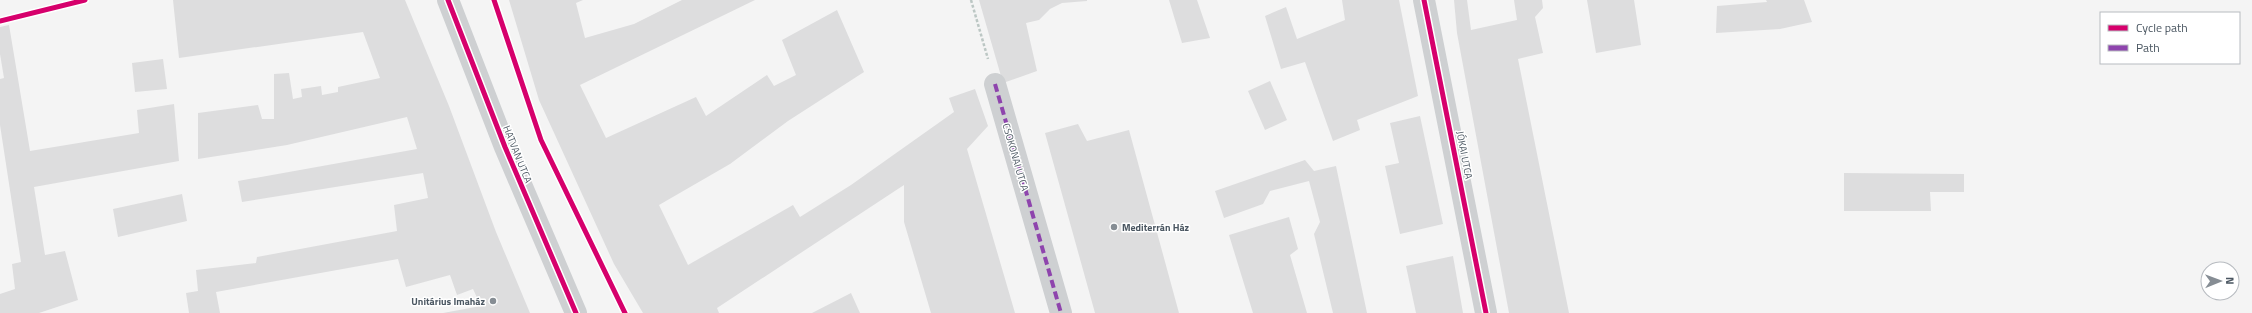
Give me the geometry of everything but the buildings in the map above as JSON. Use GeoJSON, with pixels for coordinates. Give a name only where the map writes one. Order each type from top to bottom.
{"type":"FeatureCollection","features":[{"type":"Feature","properties":{"kind":"street","name":"HATVAN UTCA"},"geometry":{"type":"LineString","coordinates":[[448,0],[505,147],[576,313]]}},
{"type":"Feature","properties":{"kind":"street","name":"JÓKAI UTCA"},"geometry":{"type":"LineString","coordinates":[[1424,0],[1486,313]]}},
{"type":"Feature","properties":{"kind":"street","name":"CSOKONAI UTCA"},"geometry":{"type":"LineString","coordinates":[[995,84],[1061,313]]}},
{"type":"Feature","properties":{"kind":"path"},"geometry":{"type":"LineString","coordinates":[[971,0],[995,84]]}},
{"type":"Feature","properties":{"kind":"marked path"},"geometry":{"type":"LineString","coordinates":[[995,84],[1061,313]]}},
{"type":"Feature","properties":{"kind":"cycle path"},"geometry":{"type":"LineString","coordinates":[[0,21],[85,0]]}},
{"type":"Feature","properties":{"kind":"cycle path"},"geometry":{"type":"LineString","coordinates":[[448,0],[505,147],[576,313]]}},
{"type":"Feature","properties":{"kind":"cycle path"},"geometry":{"type":"LineString","coordinates":[[494,0],[541,140],[625,313]]}},
{"type":"Feature","properties":{"kind":"cycle path"},"geometry":{"type":"LineString","coordinates":[[1424,0],[1486,313]]}},
{"type":"Feature","properties":{"kind":"place","name":"Mediterrán Ház"},"geometry":{"type":"Point","coordinates":[1114,227]}},
{"type":"Feature","properties":{"kind":"place","name":"Unitárius Imaház"},"geometry":{"type":"Point","coordinates":[493,301]}}]}
